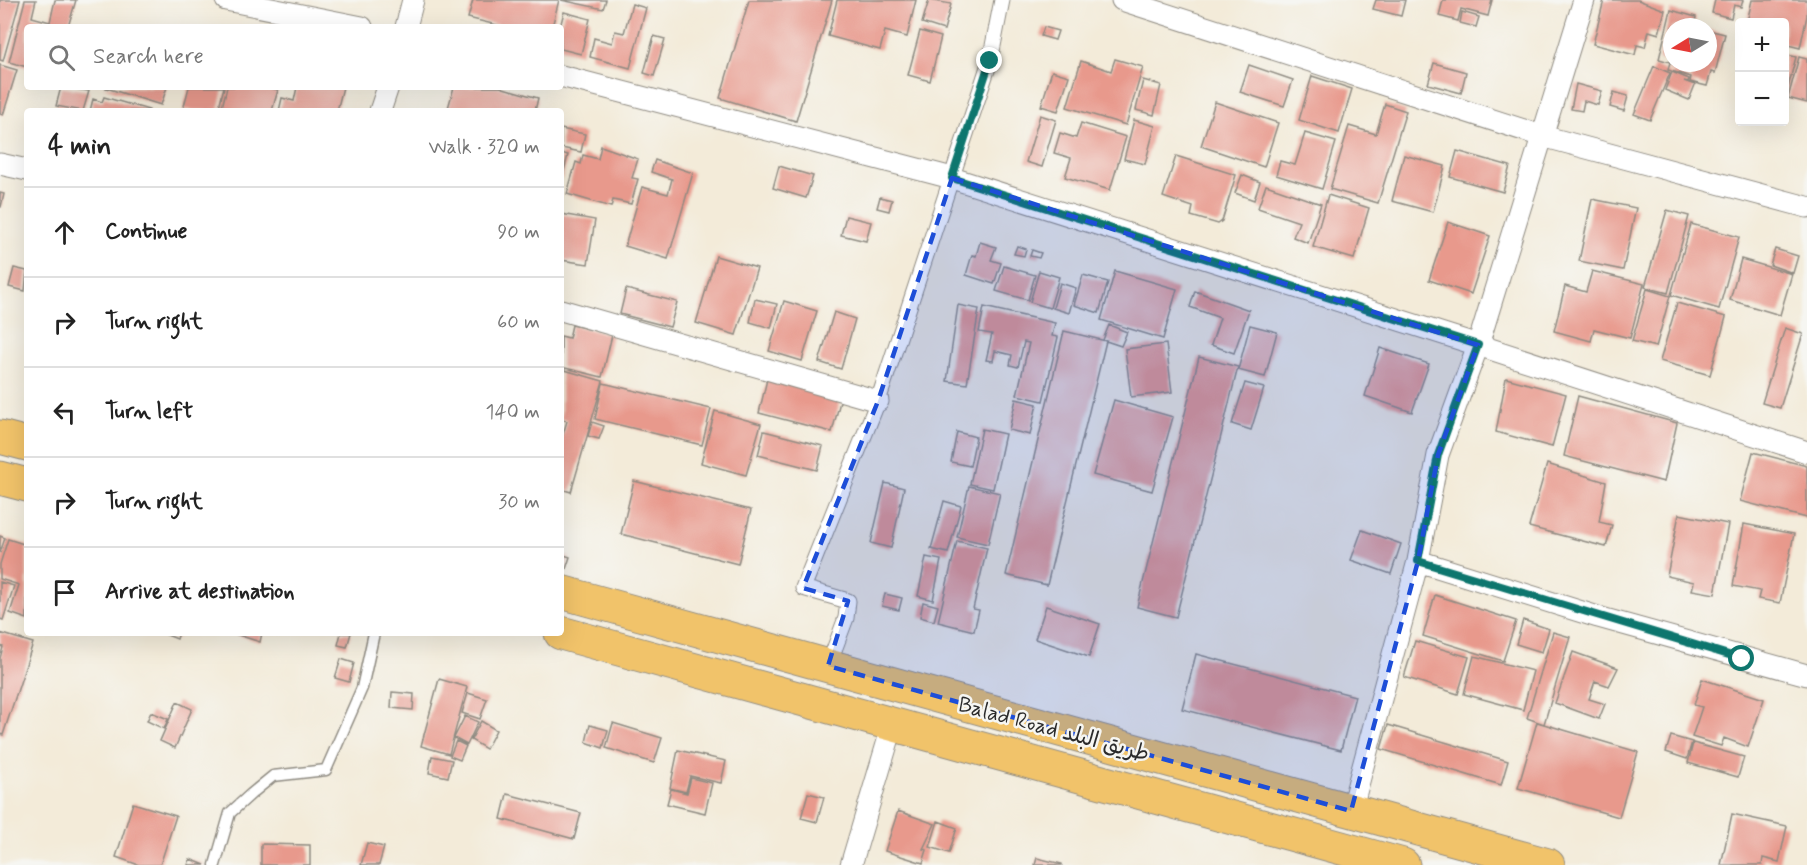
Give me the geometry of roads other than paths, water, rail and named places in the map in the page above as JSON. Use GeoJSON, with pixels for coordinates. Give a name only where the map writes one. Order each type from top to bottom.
{"type":"FeatureCollection","features":[{"type":"Feature","properties":{"kind":"highway"},"geometry":{"type":"LineString","coordinates":[[0,436],[24,443]]}},
{"type":"Feature","properties":{"kind":"highway"},"geometry":{"type":"LineString","coordinates":[[0,478],[24,484]]}},
{"type":"Feature","properties":{"kind":"highway","name":"Balad Road طريق البلد"},"geometry":{"type":"LineString","coordinates":[[564,593],[1548,865]]}},
{"type":"Feature","properties":{"kind":"highway","name":"Balad Road طريق البلد"},"geometry":{"type":"LineString","coordinates":[[564,634],[1403,865]]}},
{"type":"Feature","properties":{"kind":"street"},"geometry":{"type":"LineString","coordinates":[[226,0],[347,24]]}},
{"type":"Feature","properties":{"kind":"street"},"geometry":{"type":"LineString","coordinates":[[407,24],[413,0]]}},
{"type":"Feature","properties":{"kind":"street"},"geometry":{"type":"LineString","coordinates":[[828,666],[846,618],[848,601],[803,588],[878,401],[990,61],[1002,0]]}},
{"type":"Feature","properties":{"kind":"street"},"geometry":{"type":"LineString","coordinates":[[1122,0],[1542,136],[1807,207]]}},
{"type":"Feature","properties":{"kind":"street"},"geometry":{"type":"LineString","coordinates":[[1351,810],[1418,561],[1438,455],[1478,345],[1584,0]]}},
{"type":"Feature","properties":{"kind":"street"},"geometry":{"type":"LineString","coordinates":[[564,77],[952,178],[1807,452]]}},
{"type":"Feature","properties":{"kind":"street"},"geometry":{"type":"LineString","coordinates":[[381,108],[387,90]]}},
{"type":"Feature","properties":{"kind":"street"},"geometry":{"type":"LineString","coordinates":[[0,164],[24,169]]}},
{"type":"Feature","properties":{"kind":"street"},"geometry":{"type":"LineString","coordinates":[[564,311],[878,401]]}},
{"type":"Feature","properties":{"kind":"street"},"geometry":{"type":"LineString","coordinates":[[1418,561],[1609,621],[1807,675]]}},
{"type":"Feature","properties":{"kind":"street"},"geometry":{"type":"LineString","coordinates":[[851,865],[893,724]]}},
{"type":"Feature","properties":{"kind":"lane"},"geometry":{"type":"LineString","coordinates":[[215,865],[230,813],[251,794],[273,776],[326,770],[362,688],[373,636]]}}]}
